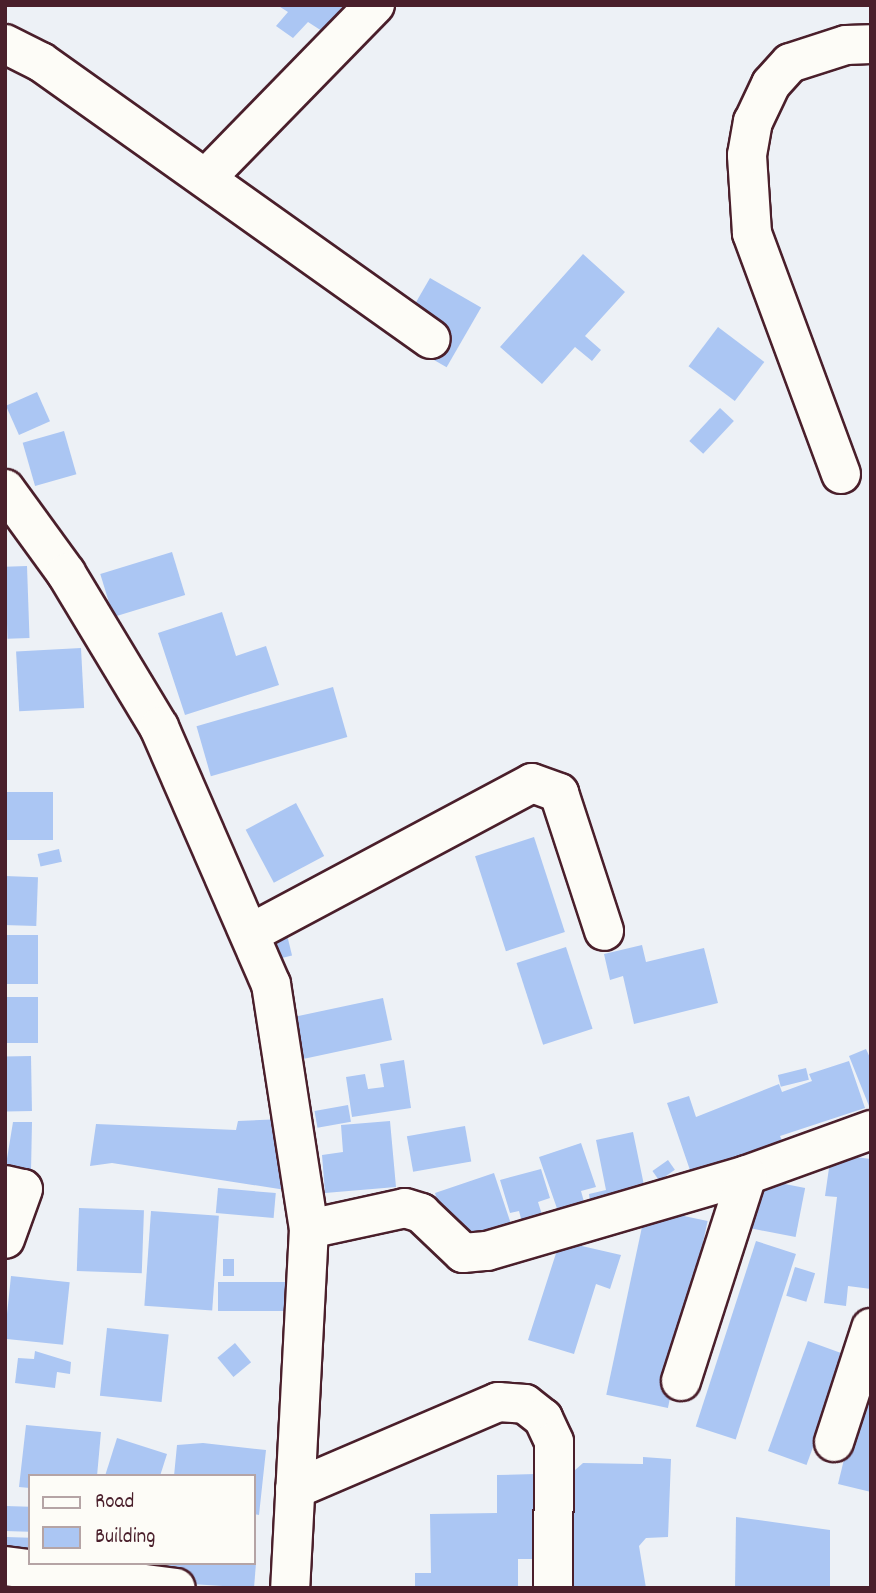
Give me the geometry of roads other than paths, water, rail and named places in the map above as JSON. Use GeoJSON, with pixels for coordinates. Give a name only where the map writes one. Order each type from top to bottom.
{"type":"FeatureCollection","features":[{"type":"Feature","properties":{"kind":"street"},"geometry":{"type":"LineString","coordinates":[[206,178],[375,5]]}},
{"type":"Feature","properties":{"kind":"street"},"geometry":{"type":"LineString","coordinates":[[5,44],[206,178],[431,339]]}},
{"type":"Feature","properties":{"kind":"street"},"geometry":{"type":"LineString","coordinates":[[841,474],[752,233],[747,155],[753,122],[771,84],[790,63],[846,44],[871,44]]}},
{"type":"Feature","properties":{"kind":"street"},"geometry":{"type":"LineString","coordinates":[[5,489],[66,573],[159,727],[253,932],[271,984],[309,1228],[290,1588]]}},
{"type":"Feature","properties":{"kind":"street"},"geometry":{"type":"LineString","coordinates":[[253,932],[532,783],[559,793],[604,932]]}},
{"type":"Feature","properties":{"kind":"street"},"geometry":{"type":"LineString","coordinates":[[309,1228],[405,1208],[421,1213],[463,1253],[487,1251],[747,1175],[871,1130]]}},
{"type":"Feature","properties":{"kind":"street"},"geometry":{"type":"LineString","coordinates":[[681,1381],[747,1175]]}},
{"type":"Feature","properties":{"kind":"street"},"geometry":{"type":"LineString","coordinates":[[5,1185],[23,1189],[5,1239]]}},
{"type":"Feature","properties":{"kind":"street"},"geometry":{"type":"LineString","coordinates":[[834,1442],[871,1328]]}},
{"type":"Feature","properties":{"kind":"street"},"geometry":{"type":"LineString","coordinates":[[295,1489],[498,1402],[525,1404],[543,1418],[554,1442],[553,1588]]}},
{"type":"Feature","properties":{"kind":"street"},"geometry":{"type":"LineString","coordinates":[[5,1566],[176,1588]]}}]}
